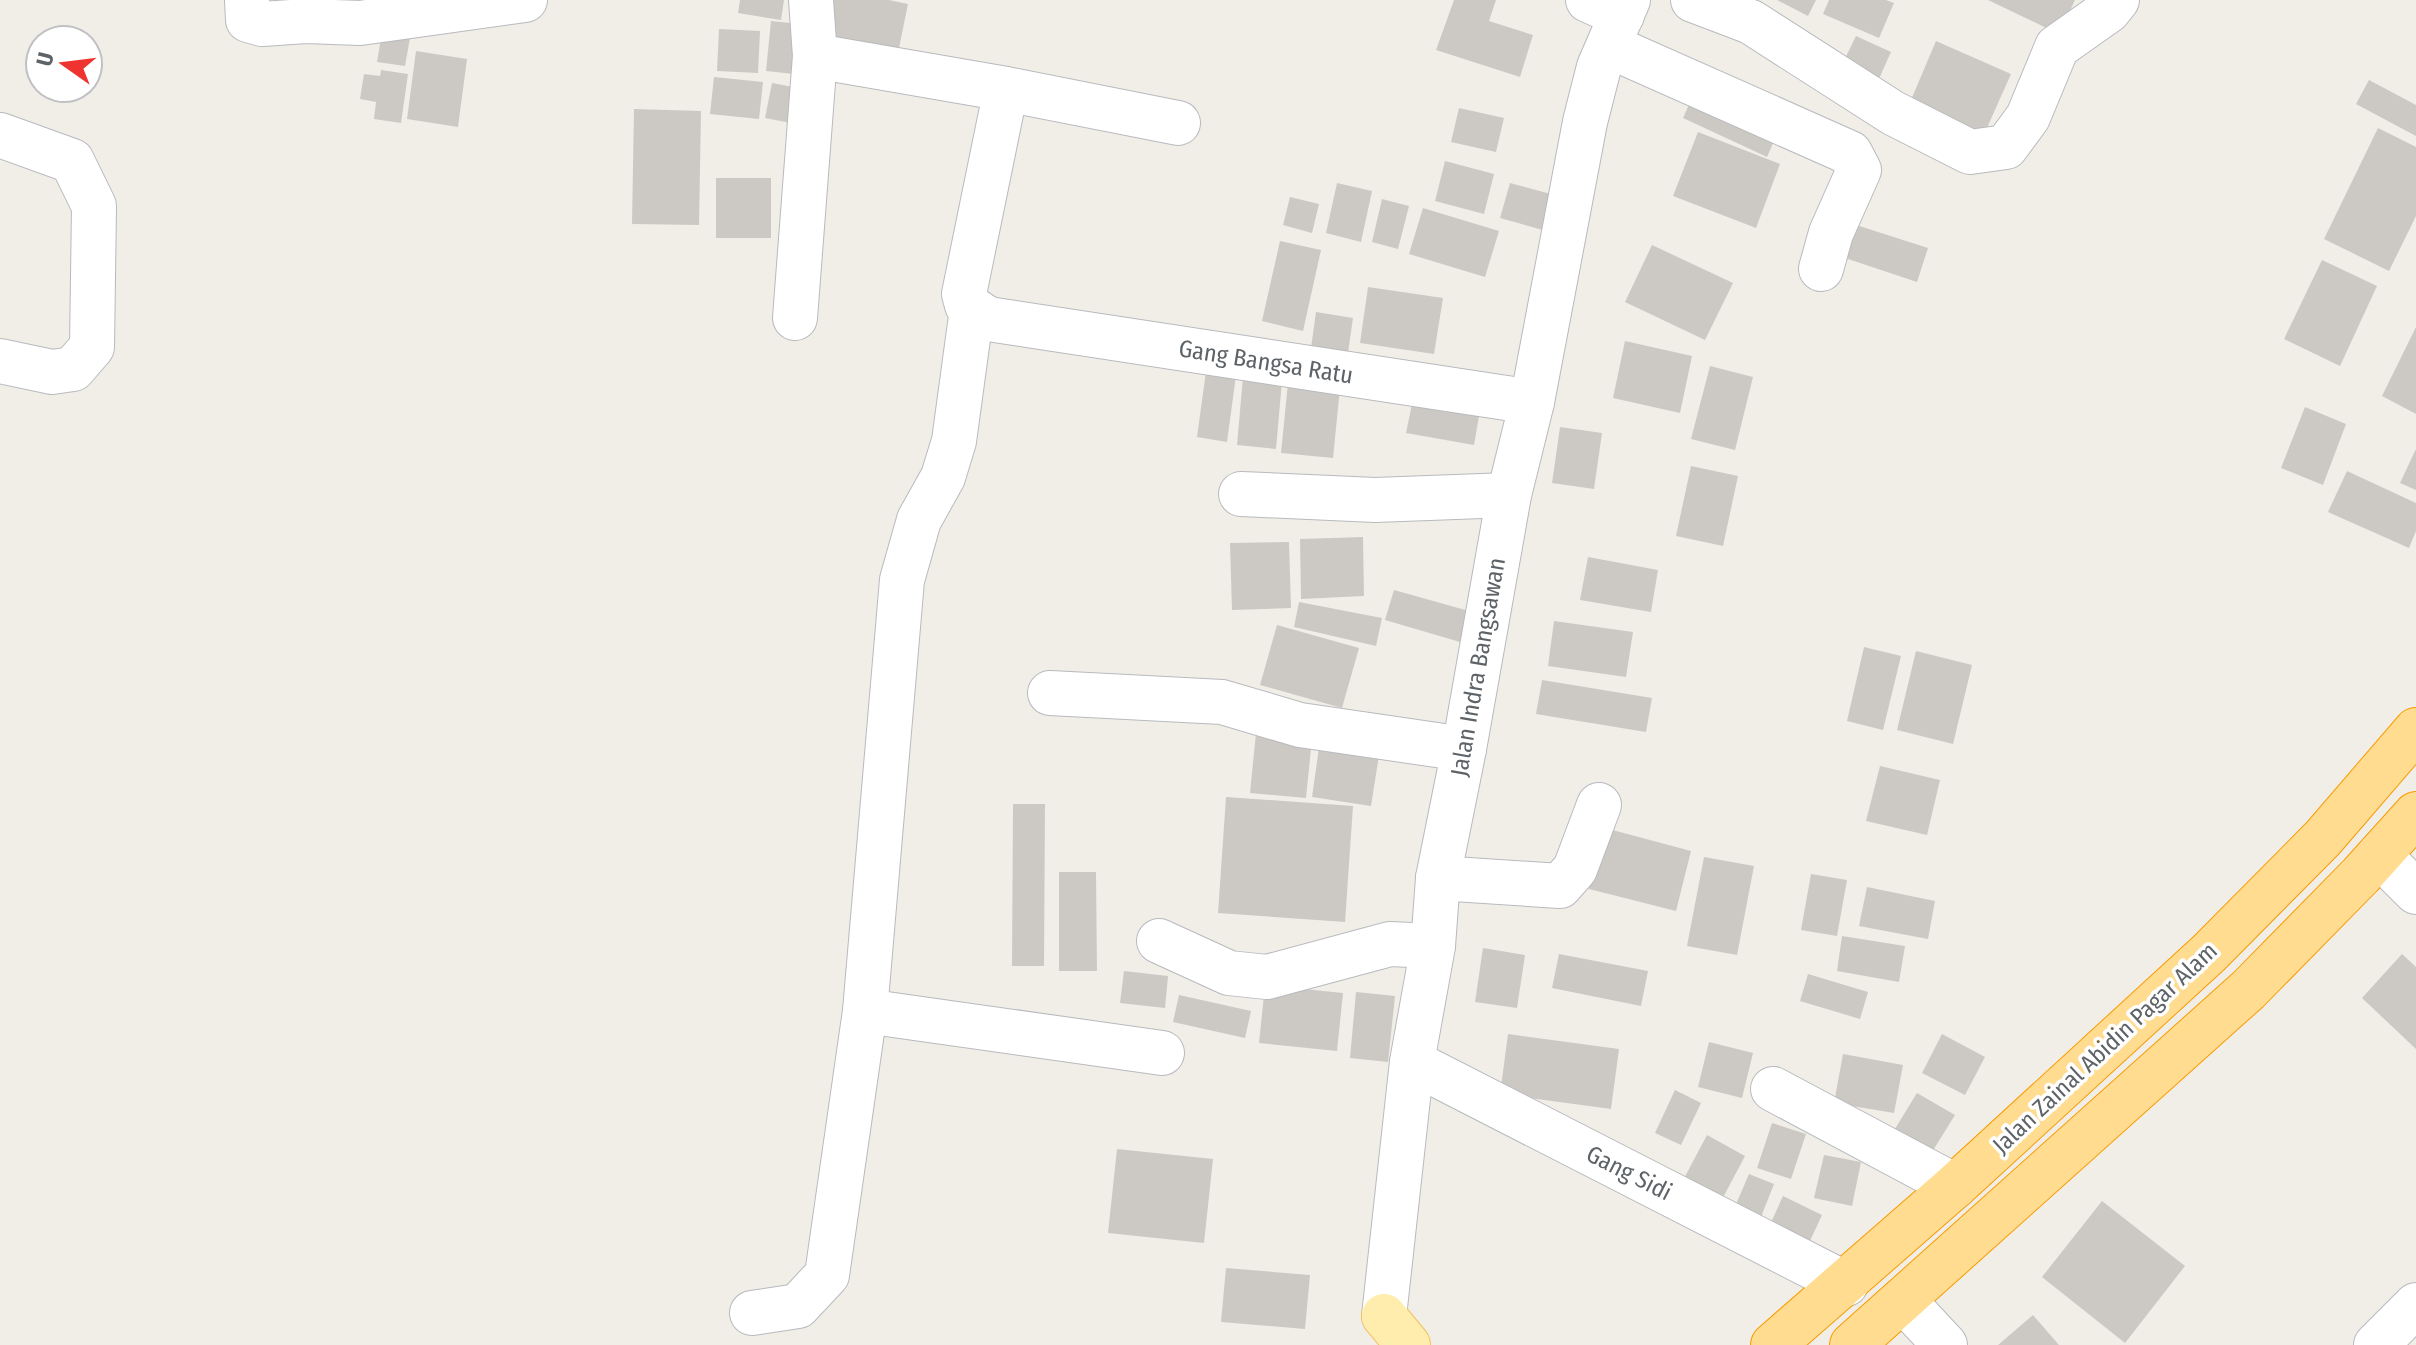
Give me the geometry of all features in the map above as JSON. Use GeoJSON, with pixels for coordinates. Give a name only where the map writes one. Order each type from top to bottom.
{"type":"FeatureCollection","features":[{"type":"Feature","properties":{"kind":"highway","name":"Jalan Zainal Abidin Pagar Alam"},"geometry":{"type":"LineString","coordinates":[[1773,1345],[1955,1186],[2209,953],[2323,838],[2416,730]]}},
{"type":"Feature","properties":{"kind":"highway","name":"Jalan Zainal Abidin Pagar Alam"},"geometry":{"type":"LineString","coordinates":[[1852,1345],[2248,990],[2416,814]]}},
{"type":"Feature","properties":{"kind":"street"},"geometry":{"type":"LineString","coordinates":[[247,0],[248,20],[262,24],[306,21],[360,23],[505,1]]}},
{"type":"Feature","properties":{"kind":"street"},"geometry":{"type":"LineString","coordinates":[[795,318],[815,56],[811,0]]}},
{"type":"Feature","properties":{"kind":"street"},"geometry":{"type":"LineString","coordinates":[[1693,0],[1751,22],[1893,113],[1970,152],[2006,147],[2028,117],[2057,47],[2108,11],[2117,0]]}},
{"type":"Feature","properties":{"kind":"street"},"geometry":{"type":"LineString","coordinates":[[1612,15],[1850,153],[1859,170],[1831,233],[1821,269]]}},
{"type":"Feature","properties":{"kind":"street","name":"Jalan Indra Bangsawan"},"geometry":{"type":"LineString","coordinates":[[1390,1335],[1412,1062],[1433,946],[1438,878],[1509,495],[1532,402],[1585,122],[1612,15]]}},
{"type":"Feature","properties":{"kind":"street"},"geometry":{"type":"LineString","coordinates":[[815,56],[979,82],[1178,123]]}},
{"type":"Feature","properties":{"kind":"street"},"geometry":{"type":"LineString","coordinates":[[752,1313],[798,1306],[827,1275],[865,1011],[902,580],[919,520],[943,477],[986,316],[967,305],[964,294],[1006,89]]}},
{"type":"Feature","properties":{"kind":"street"},"geometry":{"type":"LineString","coordinates":[[0,135],[72,161],[94,206],[92,347],[73,369],[52,372],[0,361]]}},
{"type":"Feature","properties":{"kind":"street","name":"Gang Bangsa Ratu"},"geometry":{"type":"LineString","coordinates":[[986,316],[1532,402]]}},
{"type":"Feature","properties":{"kind":"street"},"geometry":{"type":"LineString","coordinates":[[1241,494],[1375,500],[1509,495]]}},
{"type":"Feature","properties":{"kind":"street"},"geometry":{"type":"LineString","coordinates":[[1050,693],[1222,702],[1300,725],[1464,749]]}},
{"type":"Feature","properties":{"kind":"street"},"geometry":{"type":"LineString","coordinates":[[1438,878],[1560,886],[1575,869],[1599,805]]}},
{"type":"Feature","properties":{"kind":"street"},"geometry":{"type":"LineString","coordinates":[[2379,855],[2416,892]]}},
{"type":"Feature","properties":{"kind":"street"},"geometry":{"type":"LineString","coordinates":[[1159,941],[1229,973],[1267,977],[1390,944],[1433,946]]}},
{"type":"Feature","properties":{"kind":"street"},"geometry":{"type":"LineString","coordinates":[[865,1011],[1162,1053]]}},
{"type":"Feature","properties":{"kind":"street","name":"Gang Sidi"},"geometry":{"type":"LineString","coordinates":[[1412,1062],[1846,1284]]}},
{"type":"Feature","properties":{"kind":"street"},"geometry":{"type":"LineString","coordinates":[[1773,1089],[1955,1186]]}},
{"type":"Feature","properties":{"kind":"street"},"geometry":{"type":"LineString","coordinates":[[1903,1300],[1945,1345]]}},
{"type":"Feature","properties":{"kind":"street"},"geometry":{"type":"LineString","coordinates":[[2376,1345],[2416,1305]]}},
{"type":"Feature","properties":{"kind":"building"},"geometry":{"type":"Polygon","coordinates":[[[740,0],[784,0],[781,20],[738,13],[740,0]]]}},
{"type":"Feature","properties":{"kind":"building"},"geometry":{"type":"Polygon","coordinates":[[[829,0],[889,0],[908,4],[898,53],[822,38],[829,0]]]}},
{"type":"Feature","properties":{"kind":"building"},"geometry":{"type":"Polygon","coordinates":[[[1454,0],[1496,0],[1489,21],[1533,35],[1520,77],[1436,50],[1454,0]]]}},
{"type":"Feature","properties":{"kind":"building"},"geometry":{"type":"Polygon","coordinates":[[[1777,0],[1816,0],[1808,16],[1777,0]]]}},
{"type":"Feature","properties":{"kind":"building"},"geometry":{"type":"Polygon","coordinates":[[[1829,0],[1886,0],[1894,3],[1879,38],[1823,14],[1829,0]]]}},
{"type":"Feature","properties":{"kind":"building"},"geometry":{"type":"Polygon","coordinates":[[[1988,0],[2075,0],[2059,34],[1988,0]]]}},
{"type":"Feature","properties":{"kind":"building"},"geometry":{"type":"Polygon","coordinates":[[[771,21],[800,24],[794,74],[766,71],[771,21]]]}},
{"type":"Feature","properties":{"kind":"building"},"geometry":{"type":"Polygon","coordinates":[[[383,27],[411,32],[405,66],[377,62],[383,27]]]}},
{"type":"Feature","properties":{"kind":"building"},"geometry":{"type":"Polygon","coordinates":[[[719,29],[760,31],[758,73],[717,71],[719,29]]]}},
{"type":"Feature","properties":{"kind":"building"},"geometry":{"type":"Polygon","coordinates":[[[1856,36],[1891,52],[1873,92],[1837,75],[1856,36]]]}},
{"type":"Feature","properties":{"kind":"building"},"geometry":{"type":"Polygon","coordinates":[[[1936,41],[2011,74],[1982,139],[1908,107],[1936,41]]]}},
{"type":"Feature","properties":{"kind":"building"},"geometry":{"type":"Polygon","coordinates":[[[416,51],[467,59],[458,127],[407,119],[416,51]]]}},
{"type":"Feature","properties":{"kind":"building"},"geometry":{"type":"Polygon","coordinates":[[[381,70],[408,74],[401,123],[374,119],[376,102],[360,99],[364,74],[380,76],[381,70]]]}},
{"type":"Feature","properties":{"kind":"building"},"geometry":{"type":"Polygon","coordinates":[[[714,77],[763,82],[759,119],[710,114],[714,77]]]}},
{"type":"Feature","properties":{"kind":"building"},"geometry":{"type":"Polygon","coordinates":[[[2369,80],[2416,105],[2416,136],[2356,104],[2369,80]]]}},
{"type":"Feature","properties":{"kind":"building"},"geometry":{"type":"Polygon","coordinates":[[[772,83],[798,88],[791,123],[765,118],[772,83]]]}},
{"type":"Feature","properties":{"kind":"building"},"geometry":{"type":"Polygon","coordinates":[[[1697,87],[1781,125],[1767,157],[1683,118],[1697,87]]]}},
{"type":"Feature","properties":{"kind":"building"},"geometry":{"type":"Polygon","coordinates":[[[1459,108],[1504,118],[1496,152],[1451,142],[1459,108]]]}},
{"type":"Feature","properties":{"kind":"building"},"geometry":{"type":"Polygon","coordinates":[[[634,109],[701,111],[699,225],[632,224],[634,109]]]}},
{"type":"Feature","properties":{"kind":"building"},"geometry":{"type":"Polygon","coordinates":[[[2378,128],[2416,147],[2416,216],[2389,271],[2324,239],[2378,128]]]}},
{"type":"Feature","properties":{"kind":"building"},"geometry":{"type":"Polygon","coordinates":[[[1698,132],[1780,164],[1756,228],[1673,196],[1698,132]]]}},
{"type":"Feature","properties":{"kind":"building"},"geometry":{"type":"Polygon","coordinates":[[[1445,161],[1494,174],[1484,214],[1435,201],[1445,161]]]}},
{"type":"Feature","properties":{"kind":"building"},"geometry":{"type":"Polygon","coordinates":[[[716,178],[771,178],[771,238],[716,238],[716,178]]]}},
{"type":"Feature","properties":{"kind":"building"},"geometry":{"type":"Polygon","coordinates":[[[1337,183],[1372,191],[1361,242],[1326,233],[1337,183]]]}},
{"type":"Feature","properties":{"kind":"building"},"geometry":{"type":"Polygon","coordinates":[[[1510,183],[1562,197],[1553,233],[1500,218],[1510,183]]]}},
{"type":"Feature","properties":{"kind":"building"},"geometry":{"type":"Polygon","coordinates":[[[1290,197],[1319,204],[1312,233],[1283,225],[1290,197]]]}},
{"type":"Feature","properties":{"kind":"building"},"geometry":{"type":"Polygon","coordinates":[[[1382,199],[1409,206],[1398,249],[1372,242],[1382,199]]]}},
{"type":"Feature","properties":{"kind":"building"},"geometry":{"type":"Polygon","coordinates":[[[1423,208],[1499,231],[1485,277],[1409,254],[1423,208]]]}},
{"type":"Feature","properties":{"kind":"building"},"geometry":{"type":"Polygon","coordinates":[[[1850,223],[1928,248],[1917,282],[1839,256],[1850,223]]]}},
{"type":"Feature","properties":{"kind":"building"},"geometry":{"type":"Polygon","coordinates":[[[1280,241],[1321,250],[1303,331],[1262,321],[1280,241]]]}},
{"type":"Feature","properties":{"kind":"building"},"geometry":{"type":"Polygon","coordinates":[[[1652,245],[1733,283],[1705,340],[1625,302],[1652,245]]]}},
{"type":"Feature","properties":{"kind":"building"},"geometry":{"type":"Polygon","coordinates":[[[2322,260],[2377,286],[2340,366],[2284,339],[2322,260]]]}},
{"type":"Feature","properties":{"kind":"building"},"geometry":{"type":"Polygon","coordinates":[[[1368,287],[1443,298],[1434,354],[1360,343],[1368,287]]]}},
{"type":"Feature","properties":{"kind":"building"},"geometry":{"type":"Polygon","coordinates":[[[1316,312],[1353,318],[1348,353],[1311,348],[1316,312]]]}},
{"type":"Feature","properties":{"kind":"building"},"geometry":{"type":"Polygon","coordinates":[[[2416,327],[2416,414],[2382,396],[2416,327]]]}},
{"type":"Feature","properties":{"kind":"building"},"geometry":{"type":"Polygon","coordinates":[[[1625,341],[1692,356],[1680,413],[1613,398],[1625,341]]]}},
{"type":"Feature","properties":{"kind":"building"},"geometry":{"type":"Polygon","coordinates":[[[1207,364],[1237,368],[1227,442],[1197,437],[1207,364]]]}},
{"type":"Feature","properties":{"kind":"building"},"geometry":{"type":"Polygon","coordinates":[[[1710,366],[1753,377],[1735,450],[1691,439],[1710,366]]]}},
{"type":"Feature","properties":{"kind":"building"},"geometry":{"type":"Polygon","coordinates":[[[1243,377],[1282,381],[1276,449],[1237,445],[1243,377]]]}},
{"type":"Feature","properties":{"kind":"building"},"geometry":{"type":"Polygon","coordinates":[[[1288,383],[1340,388],[1333,458],[1281,453],[1288,383]]]}},
{"type":"Feature","properties":{"kind":"building"},"geometry":{"type":"Polygon","coordinates":[[[1412,404],[1479,416],[1474,445],[1406,433],[1412,404]]]}},
{"type":"Feature","properties":{"kind":"building"},"geometry":{"type":"Polygon","coordinates":[[[2305,407],[2346,424],[2323,485],[2281,468],[2305,407]]]}},
{"type":"Feature","properties":{"kind":"building"},"geometry":{"type":"Polygon","coordinates":[[[1560,427],[1602,433],[1594,489],[1552,483],[1560,427]]]}},
{"type":"Feature","properties":{"kind":"building"},"geometry":{"type":"Polygon","coordinates":[[[2416,449],[2416,490],[2400,483],[2416,449]]]}},
{"type":"Feature","properties":{"kind":"building"},"geometry":{"type":"Polygon","coordinates":[[[1691,466],[1738,476],[1723,546],[1676,536],[1691,466]]]}},
{"type":"Feature","properties":{"kind":"building"},"geometry":{"type":"Polygon","coordinates":[[[2347,471],[2416,503],[2416,531],[2409,548],[2328,512],[2347,471]]]}},
{"type":"Feature","properties":{"kind":"building"},"geometry":{"type":"Polygon","coordinates":[[[1363,537],[1364,596],[1301,599],[1300,539],[1363,537]]]}},
{"type":"Feature","properties":{"kind":"building"},"geometry":{"type":"Polygon","coordinates":[[[1289,542],[1291,608],[1232,610],[1230,543],[1289,542]]]}},
{"type":"Feature","properties":{"kind":"building"},"geometry":{"type":"Polygon","coordinates":[[[1588,557],[1658,570],[1651,612],[1580,600],[1588,557]]]}},
{"type":"Feature","properties":{"kind":"building"},"geometry":{"type":"Polygon","coordinates":[[[1394,590],[1469,611],[1460,642],[1385,620],[1394,590]]]}},
{"type":"Feature","properties":{"kind":"building"},"geometry":{"type":"Polygon","coordinates":[[[1299,602],[1382,618],[1376,646],[1294,627],[1299,602]]]}},
{"type":"Feature","properties":{"kind":"building"},"geometry":{"type":"Polygon","coordinates":[[[1554,621],[1633,632],[1626,677],[1548,666],[1554,621]]]}},
{"type":"Feature","properties":{"kind":"building"},"geometry":{"type":"Polygon","coordinates":[[[1277,625],[1359,648],[1342,708],[1260,685],[1277,625]]]}},
{"type":"Feature","properties":{"kind":"building"},"geometry":{"type":"Polygon","coordinates":[[[1864,647],[1901,656],[1883,730],[1847,721],[1864,647]]]}},
{"type":"Feature","properties":{"kind":"building"},"geometry":{"type":"Polygon","coordinates":[[[1916,651],[1972,665],[1953,744],[1897,730],[1916,651]]]}},
{"type":"Feature","properties":{"kind":"building"},"geometry":{"type":"Polygon","coordinates":[[[1542,680],[1652,698],[1646,732],[1536,714],[1542,680]]]}},
{"type":"Feature","properties":{"kind":"building"},"geometry":{"type":"Polygon","coordinates":[[[1256,733],[1312,739],[1306,798],[1250,793],[1256,733]]]}},
{"type":"Feature","properties":{"kind":"building"},"geometry":{"type":"Polygon","coordinates":[[[1320,741],[1380,749],[1371,806],[1312,797],[1320,741]]]}},
{"type":"Feature","properties":{"kind":"building"},"geometry":{"type":"Polygon","coordinates":[[[1880,766],[1940,780],[1927,835],[1866,821],[1880,766]]]}},
{"type":"Feature","properties":{"kind":"building"},"geometry":{"type":"Polygon","coordinates":[[[1226,797],[1353,806],[1345,922],[1218,913],[1226,797]]]}},
{"type":"Feature","properties":{"kind":"building"},"geometry":{"type":"Polygon","coordinates":[[[1013,804],[1045,804],[1044,966],[1012,966],[1013,804]]]}},
{"type":"Feature","properties":{"kind":"building"},"geometry":{"type":"Polygon","coordinates":[[[1605,828],[1691,851],[1676,911],[1589,889],[1605,828]]]}},
{"type":"Feature","properties":{"kind":"building"},"geometry":{"type":"Polygon","coordinates":[[[1704,857],[1754,866],[1737,955],[1687,946],[1704,857]]]}},
{"type":"Feature","properties":{"kind":"building"},"geometry":{"type":"Polygon","coordinates":[[[1059,872],[1096,872],[1097,971],[1059,971],[1059,872]]]}},
{"type":"Feature","properties":{"kind":"building"},"geometry":{"type":"Polygon","coordinates":[[[1811,874],[1847,880],[1837,936],[1801,930],[1811,874]]]}},
{"type":"Feature","properties":{"kind":"building"},"geometry":{"type":"Polygon","coordinates":[[[1867,887],[1935,901],[1928,939],[1859,926],[1867,887]]]}},
{"type":"Feature","properties":{"kind":"building"},"geometry":{"type":"Polygon","coordinates":[[[1842,936],[1905,946],[1899,982],[1837,971],[1842,936]]]}},
{"type":"Feature","properties":{"kind":"building"},"geometry":{"type":"Polygon","coordinates":[[[1483,948],[1525,955],[1517,1008],[1475,1002],[1483,948]]]}},
{"type":"Feature","properties":{"kind":"building"},"geometry":{"type":"Polygon","coordinates":[[[1559,954],[1648,971],[1641,1006],[1552,988],[1559,954]]]}},
{"type":"Feature","properties":{"kind":"building"},"geometry":{"type":"Polygon","coordinates":[[[2402,954],[2416,967],[2416,1049],[2362,998],[2402,954]]]}},
{"type":"Feature","properties":{"kind":"building"},"geometry":{"type":"Polygon","coordinates":[[[1124,971],[1168,976],[1165,1008],[1120,1003],[1124,971]]]}},
{"type":"Feature","properties":{"kind":"building"},"geometry":{"type":"Polygon","coordinates":[[[1808,974],[1868,992],[1860,1019],[1800,1001],[1808,974]]]}},
{"type":"Feature","properties":{"kind":"building"},"geometry":{"type":"Polygon","coordinates":[[[1265,985],[1343,993],[1337,1051],[1259,1043],[1265,985]]]}},
{"type":"Feature","properties":{"kind":"building"},"geometry":{"type":"Polygon","coordinates":[[[1356,992],[1395,996],[1388,1062],[1350,1058],[1356,992]]]}},
{"type":"Feature","properties":{"kind":"building"},"geometry":{"type":"Polygon","coordinates":[[[1179,995],[1251,1011],[1245,1038],[1173,1022],[1179,995]]]}},
{"type":"Feature","properties":{"kind":"building"},"geometry":{"type":"Polygon","coordinates":[[[1508,1034],[1619,1049],[1611,1109],[1500,1094],[1508,1034]]]}},
{"type":"Feature","properties":{"kind":"building"},"geometry":{"type":"Polygon","coordinates":[[[1942,1034],[1985,1057],[1965,1095],[1922,1073],[1942,1034]]]}},
{"type":"Feature","properties":{"kind":"building"},"geometry":{"type":"Polygon","coordinates":[[[1709,1042],[1753,1053],[1742,1098],[1698,1087],[1709,1042]]]}},
{"type":"Feature","properties":{"kind":"building"},"geometry":{"type":"Polygon","coordinates":[[[1843,1054],[1903,1065],[1894,1113],[1834,1103],[1843,1054]]]}},
{"type":"Feature","properties":{"kind":"building"},"geometry":{"type":"Polygon","coordinates":[[[1675,1090],[1701,1103],[1681,1145],[1655,1133],[1675,1090]]]}},
{"type":"Feature","properties":{"kind":"building"},"geometry":{"type":"Polygon","coordinates":[[[1917,1093],[1955,1115],[1927,1160],[1890,1137],[1917,1093]]]}},
{"type":"Feature","properties":{"kind":"building"},"geometry":{"type":"Polygon","coordinates":[[[1772,1123],[1806,1134],[1791,1179],[1757,1168],[1772,1123]]]}},
{"type":"Feature","properties":{"kind":"building"},"geometry":{"type":"Polygon","coordinates":[[[1707,1135],[1745,1156],[1718,1207],[1680,1186],[1707,1135]]]}},
{"type":"Feature","properties":{"kind":"building"},"geometry":{"type":"Polygon","coordinates":[[[1117,1149],[1213,1159],[1204,1243],[1108,1233],[1117,1149]]]}},
{"type":"Feature","properties":{"kind":"building"},"geometry":{"type":"Polygon","coordinates":[[[1824,1155],[1861,1162],[1852,1206],[1814,1198],[1824,1155]]]}},
{"type":"Feature","properties":{"kind":"building"},"geometry":{"type":"Polygon","coordinates":[[[1749,1174],[1774,1184],[1757,1227],[1731,1216],[1749,1174]]]}},
{"type":"Feature","properties":{"kind":"building"},"geometry":{"type":"Polygon","coordinates":[[[1783,1196],[1822,1215],[1803,1256],[1764,1238],[1783,1196]]]}},
{"type":"Feature","properties":{"kind":"building"},"geometry":{"type":"Polygon","coordinates":[[[2102,1201],[2185,1266],[2125,1343],[2042,1277],[2102,1201]]]}},
{"type":"Feature","properties":{"kind":"building"},"geometry":{"type":"Polygon","coordinates":[[[1226,1268],[1310,1275],[1305,1329],[1221,1322],[1226,1268]]]}},
{"type":"Feature","properties":{"kind":"building"},"geometry":{"type":"Polygon","coordinates":[[[2033,1315],[2059,1345],[1998,1345],[2033,1315]]]}}]}
